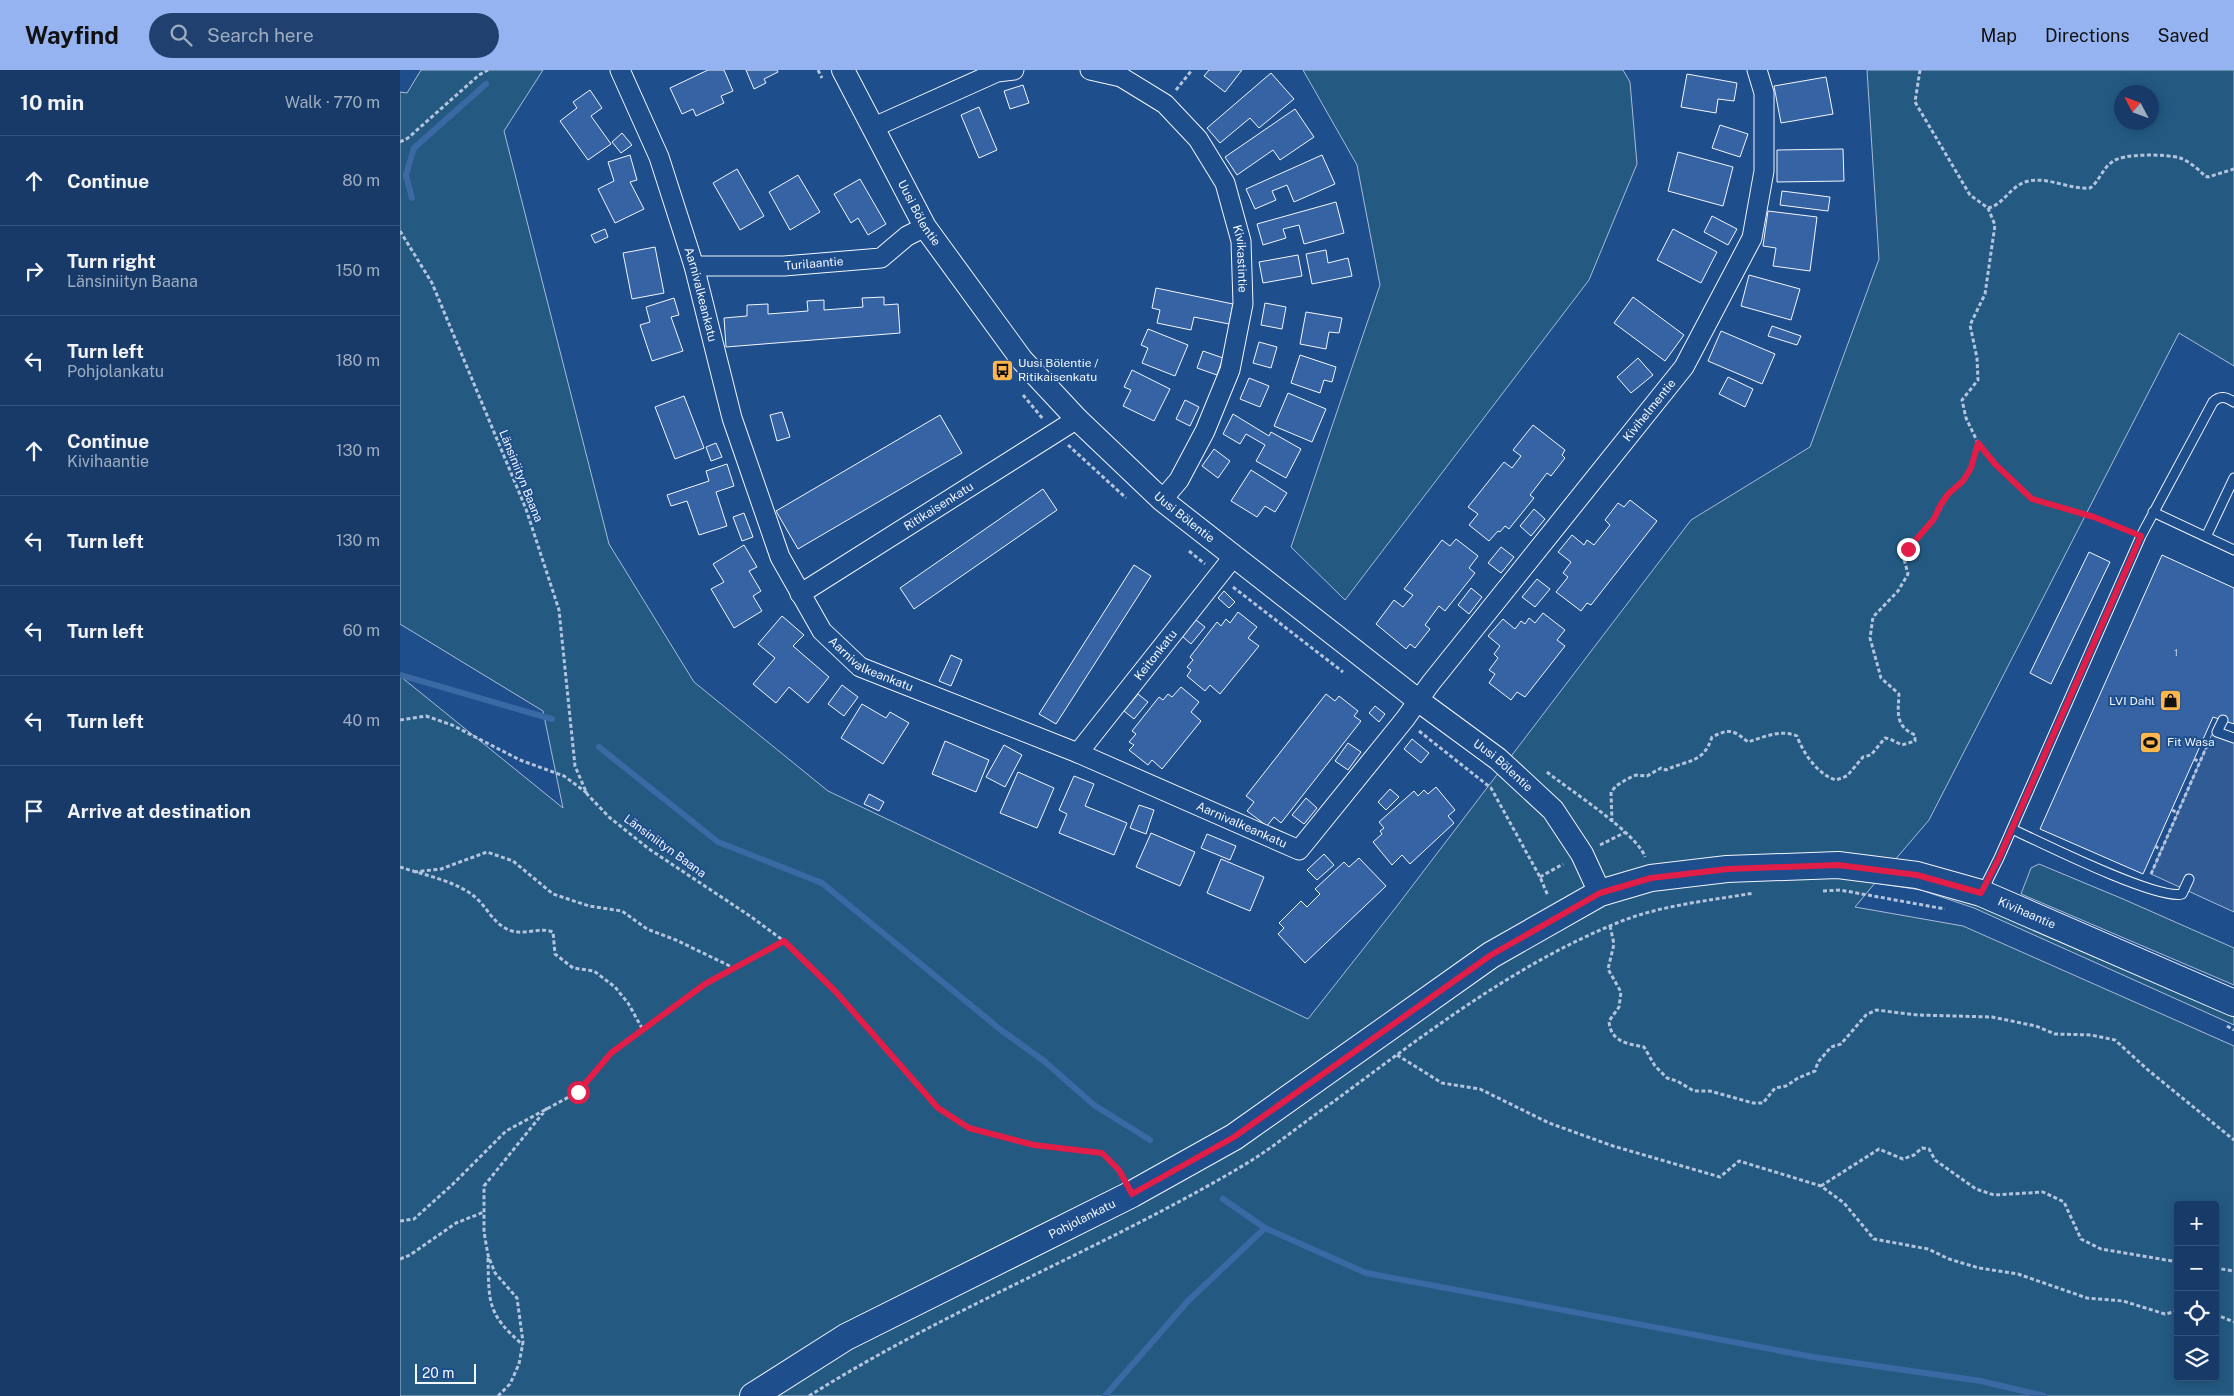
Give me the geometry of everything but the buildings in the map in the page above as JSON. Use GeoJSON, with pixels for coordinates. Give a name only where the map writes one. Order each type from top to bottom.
{"type":"FeatureCollection","features":[{"type":"Feature","properties":{"kind":"main road","name":"Kivihaantie"},"geometry":{"type":"LineString","coordinates":[[1600,893],[1651,878],[1728,869],[1838,865],[1917,875],[1981,893],[2230,1014]]}},
{"type":"Feature","properties":{"kind":"main road","name":"Pohjolankatu"},"geometry":{"type":"LineString","coordinates":[[752,1396],[846,1337],[1132,1194],[1234,1137],[1491,955],[1600,893]]}},
{"type":"Feature","properties":{"kind":"street","name":"Aarnivalkeankatu"},"geometry":{"type":"LineString","coordinates":[[620,70],[659,157],[694,266],[732,418],[780,557],[822,632],[860,667],[1078,753],[1299,850],[1418,701]]}},
{"type":"Feature","properties":{"kind":"street","name":"Uusi Bölentie"},"geometry":{"type":"LineString","coordinates":[[843,70],[925,227],[1022,360],[1076,419],[1162,500],[1418,701],[1498,759],[1553,810],[1582,854],[1600,893]]}},
{"type":"Feature","properties":{"kind":"street"},"geometry":{"type":"LineString","coordinates":[[872,128],[890,118],[997,72],[1014,70]]}},
{"type":"Feature","properties":{"kind":"street","name":"Kivikastintie"},"geometry":{"type":"LineString","coordinates":[[1090,70],[1121,77],[1165,104],[1198,140],[1225,183],[1240,241],[1243,304],[1230,370],[1205,431],[1179,480],[1162,500]]}},
{"type":"Feature","properties":{"kind":"street","name":"Kivihelmentie"},"geometry":{"type":"LineString","coordinates":[[1418,701],[1684,367],[1752,238],[1764,171],[1764,93],[1756,70]]}},
{"type":"Feature","properties":{"kind":"street","name":"Turilaantie"},"geometry":{"type":"LineString","coordinates":[[694,266],[784,266],[881,258],[907,236],[925,227]]}},
{"type":"Feature","properties":{"kind":"street","name":"Ritikaisenkatu"},"geometry":{"type":"LineString","coordinates":[[800,594],[1076,419]]}},
{"type":"Feature","properties":{"kind":"street","name":"Keitonkatu"},"geometry":{"type":"LineString","coordinates":[[1078,753],[1234,556]]}},
{"type":"Feature","properties":{"kind":"lane"},"geometry":{"type":"LineString","coordinates":[[1981,893],[2012,829],[2153,512],[2213,402],[2217,398],[2226,397],[2234,402]]}},
{"type":"Feature","properties":{"kind":"lane"},"geometry":{"type":"LineString","coordinates":[[2206,538],[2234,479]]}},
{"type":"Feature","properties":{"kind":"lane"},"geometry":{"type":"LineString","coordinates":[[2153,512],[2234,550]]}},
{"type":"Feature","properties":{"kind":"lane"},"geometry":{"type":"LineString","coordinates":[[2222,722],[2217,732],[2234,738]]}},
{"type":"Feature","properties":{"kind":"lane"},"geometry":{"type":"LineString","coordinates":[[2012,829],[2140,886],[2175,896],[2182,894],[2190,879]]}},
{"type":"Feature","properties":{"kind":"path"},"geometry":{"type":"LineString","coordinates":[[400,142],[408,138],[479,75],[488,70]]}},
{"type":"Feature","properties":{"kind":"path"},"geometry":{"type":"LineString","coordinates":[[1165,104],[1192,70]]}},
{"type":"Feature","properties":{"kind":"path"},"geometry":{"type":"LineString","coordinates":[[1920,70],[1914,102],[1970,195],[1988,208],[1995,225],[1985,294],[1970,325],[1977,358],[1978,380],[1962,400],[1966,418],[1978,443],[1995,464],[2032,499],[2094,517],[2141,536]]}},
{"type":"Feature","properties":{"kind":"path"},"geometry":{"type":"LineString","coordinates":[[1988,208],[1995,207],[2013,189],[2027,181],[2090,188],[2113,160],[2132,156],[2162,155],[2178,157],[2187,161],[2208,177],[2234,169]]}},
{"type":"Feature","properties":{"kind":"path","name":"Länsiniityn Baana"},"geometry":{"type":"LineString","coordinates":[[400,231],[432,283],[526,509],[559,610],[575,766],[587,794],[608,816],[649,849],[750,916],[784,941],[835,991],[938,1108],[969,1128],[1034,1145],[1102,1153],[1119,1170],[1132,1194],[1153,1216]]}},
{"type":"Feature","properties":{"kind":"path"},"geometry":{"type":"LineString","coordinates":[[1612,822],[1611,792],[1616,786],[1636,775],[1647,776],[1661,768],[1666,770],[1682,762],[1694,761],[1702,756],[1708,748],[1712,737],[1725,730],[1736,732],[1748,742],[1772,734],[1791,733],[1797,736],[1802,749],[1822,772],[1836,780],[1848,776],[1863,757],[1871,755],[1885,738],[1902,745],[1915,741],[1915,735],[1904,729],[1900,724],[1899,694],[1881,678],[1870,638],[1873,617],[1904,581],[1908,574],[1904,559],[1908,549],[1934,519],[1948,494],[1963,481],[1971,468],[1978,443]]}},
{"type":"Feature","properties":{"kind":"path"},"geometry":{"type":"LineString","coordinates":[[400,720],[426,716],[452,725],[520,760],[564,776],[587,794]]}},
{"type":"Feature","properties":{"kind":"path"},"geometry":{"type":"LineString","coordinates":[[2150,874],[2214,729],[2222,722]]}},
{"type":"Feature","properties":{"kind":"path"},"geometry":{"type":"LineString","coordinates":[[2194,759],[2200,762]]}},
{"type":"Feature","properties":{"kind":"path"},"geometry":{"type":"LineString","coordinates":[[2172,810],[2178,813]]}},
{"type":"Feature","properties":{"kind":"path"},"geometry":{"type":"LineString","coordinates":[[2155,846],[2161,850]]}},
{"type":"Feature","properties":{"kind":"path"},"geometry":{"type":"LineString","coordinates":[[414,872],[441,869],[464,859],[488,852],[513,861],[553,894],[589,906],[622,911],[647,929],[676,940],[735,969]]}},
{"type":"Feature","properties":{"kind":"path"},"geometry":{"type":"LineString","coordinates":[[400,867],[457,886],[476,898],[488,913],[505,928],[523,933],[545,929],[553,932],[555,954],[573,968],[594,971],[615,988],[628,1003],[643,1030]]}},
{"type":"Feature","properties":{"kind":"path"},"geometry":{"type":"LineString","coordinates":[[1822,891],[1840,890],[1953,910]]}},
{"type":"Feature","properties":{"kind":"path"},"geometry":{"type":"LineString","coordinates":[[809,1396],[860,1363],[1153,1216],[1251,1160],[1480,996],[1571,945],[1610,926],[1660,909],[1757,892]]}},
{"type":"Feature","properties":{"kind":"path"},"geometry":{"type":"LineString","coordinates":[[1610,926],[1614,944],[1608,970],[1621,992],[1619,1007],[1608,1021],[1612,1034],[1618,1040],[1644,1047],[1655,1066],[1667,1078],[1677,1081],[1694,1091],[1710,1091],[1753,1103],[1763,1103],[1775,1088],[1786,1086],[1798,1078],[1815,1071],[1818,1062],[1831,1047],[1841,1044],[1866,1015],[1876,1010],[1918,1015],[1992,1017],[2036,1026],[2055,1034],[2091,1035],[2115,1040],[2148,1070],[2234,1140]]}},
{"type":"Feature","properties":{"kind":"path"},"geometry":{"type":"LineString","coordinates":[[400,1221],[414,1218],[453,1184],[506,1132],[549,1106],[578,1092],[611,1053],[705,984],[784,941]]}},
{"type":"Feature","properties":{"kind":"path"},"geometry":{"type":"LineString","coordinates":[[2230,1014],[2234,1030]]}},
{"type":"Feature","properties":{"kind":"path"},"geometry":{"type":"LineString","coordinates":[[1397,1055],[1442,1083],[1480,1089],[1549,1123],[1613,1146],[1720,1177],[1739,1161],[1821,1186],[1844,1203],[1874,1239],[1928,1249],[1949,1259],[1979,1268],[2018,1274],[2087,1298],[2123,1301],[2165,1314],[2174,1312]]}},
{"type":"Feature","properties":{"kind":"path"},"geometry":{"type":"LineString","coordinates":[[522,1345],[505,1330],[491,1310],[488,1255],[484,1232],[484,1186],[549,1106]]}},
{"type":"Feature","properties":{"kind":"path"},"geometry":{"type":"LineString","coordinates":[[1821,1186],[1879,1149],[1902,1159],[1914,1155],[1922,1148],[1928,1149],[1935,1160],[1976,1189],[1994,1195],[2043,1192],[2064,1202],[2081,1239],[2101,1249],[2174,1261]]}},
{"type":"Feature","properties":{"kind":"path"},"geometry":{"type":"LineString","coordinates":[[400,1258],[410,1255],[456,1223],[484,1212]]}},
{"type":"Feature","properties":{"kind":"path"},"geometry":{"type":"LineString","coordinates":[[488,1255],[496,1273],[517,1298],[522,1345],[519,1364],[510,1384],[498,1396]]}},
{"type":"Feature","properties":{"kind":"path"},"geometry":{"type":"LineString","coordinates":[[2219,1269],[2234,1271]]}},
{"type":"Feature","properties":{"kind":"path"},"geometry":{"type":"LineString","coordinates":[[2219,1316],[2234,1322]]}},
{"type":"Feature","properties":{"kind":"shaded area"},"geometry":{"type":"Polygon","coordinates":[[[421,70],[543,70],[504,131],[609,544],[694,682],[828,791],[1308,1019],[1397,906],[1691,520],[1810,447],[1879,259],[1867,70],[2234,70],[2234,366],[2179,333],[1929,820],[1882,875],[1979,901],[2234,1017],[2234,1025],[1974,908],[1921,890],[1875,883],[1855,907],[1963,926],[2234,1046],[2234,1396],[400,1396],[400,676],[563,808],[543,711],[400,624],[400,92],[407,93],[421,70]]]}},
{"type":"Feature","properties":{"kind":"shaded area"},"geometry":{"type":"Polygon","coordinates":[[[1303,70],[1623,70],[1630,82],[1637,164],[1589,280],[1345,600],[1291,547],[1380,285],[1357,165],[1303,70]]]}},
{"type":"Feature","properties":{"kind":"shaded area"},"geometry":{"type":"Polygon","coordinates":[[[2212,734],[2234,743],[2234,912],[2151,874],[2212,734]]]}},
{"type":"Feature","properties":{"kind":"shaded area"},"geometry":{"type":"Polygon","coordinates":[[[2039,864],[2234,948],[2234,985],[2021,894],[2031,868],[2039,864]]]}},
{"type":"Feature","properties":{"kind":"waterway"},"geometry":{"type":"LineString","coordinates":[[412,198],[406,175],[414,148],[486,84]]}},
{"type":"Feature","properties":{"kind":"waterway"},"geometry":{"type":"LineString","coordinates":[[400,675],[552,719]]}},
{"type":"Feature","properties":{"kind":"waterway"},"geometry":{"type":"LineString","coordinates":[[599,747],[718,842],[822,883],[1001,1030],[1044,1061],[1094,1105],[1150,1140]]}},
{"type":"Feature","properties":{"kind":"waterway"},"geometry":{"type":"LineString","coordinates":[[1223,1199],[1265,1228],[1366,1273],[1813,1357],[1981,1381],[2044,1396]]}},
{"type":"Feature","properties":{"kind":"waterway"},"geometry":{"type":"LineString","coordinates":[[1105,1396],[1188,1301],[1265,1228]]}},
{"type":"Feature","properties":{"kind":"place","name":"Uusi Bölentie / Ritikaisenkatu"},"geometry":{"type":"Point","coordinates":[1002,370]}},
{"type":"Feature","properties":{"kind":"place","name":"LVI Dahl"},"geometry":{"type":"Point","coordinates":[2171,701]}},
{"type":"Feature","properties":{"kind":"place","name":"Fit Wasa"},"geometry":{"type":"Point","coordinates":[2151,742]}},
{"type":"Feature","properties":{"kind":"route"},"geometry":{"type":"LineString","coordinates":[[578,1092],[611,1053],[670,1012],[705,984],[784,941],[835,991],[938,1108],[969,1128],[1034,1145],[1102,1153],[1119,1170],[1132,1194],[1234,1137],[1491,955],[1600,893],[1651,878],[1728,869],[1838,865],[1917,875],[1981,893],[1999,858],[2141,536],[2094,517],[2032,499],[1995,464],[1978,443],[1971,468],[1963,481],[1951,490],[1940,506],[1939,513],[1908,549]]}}]}
